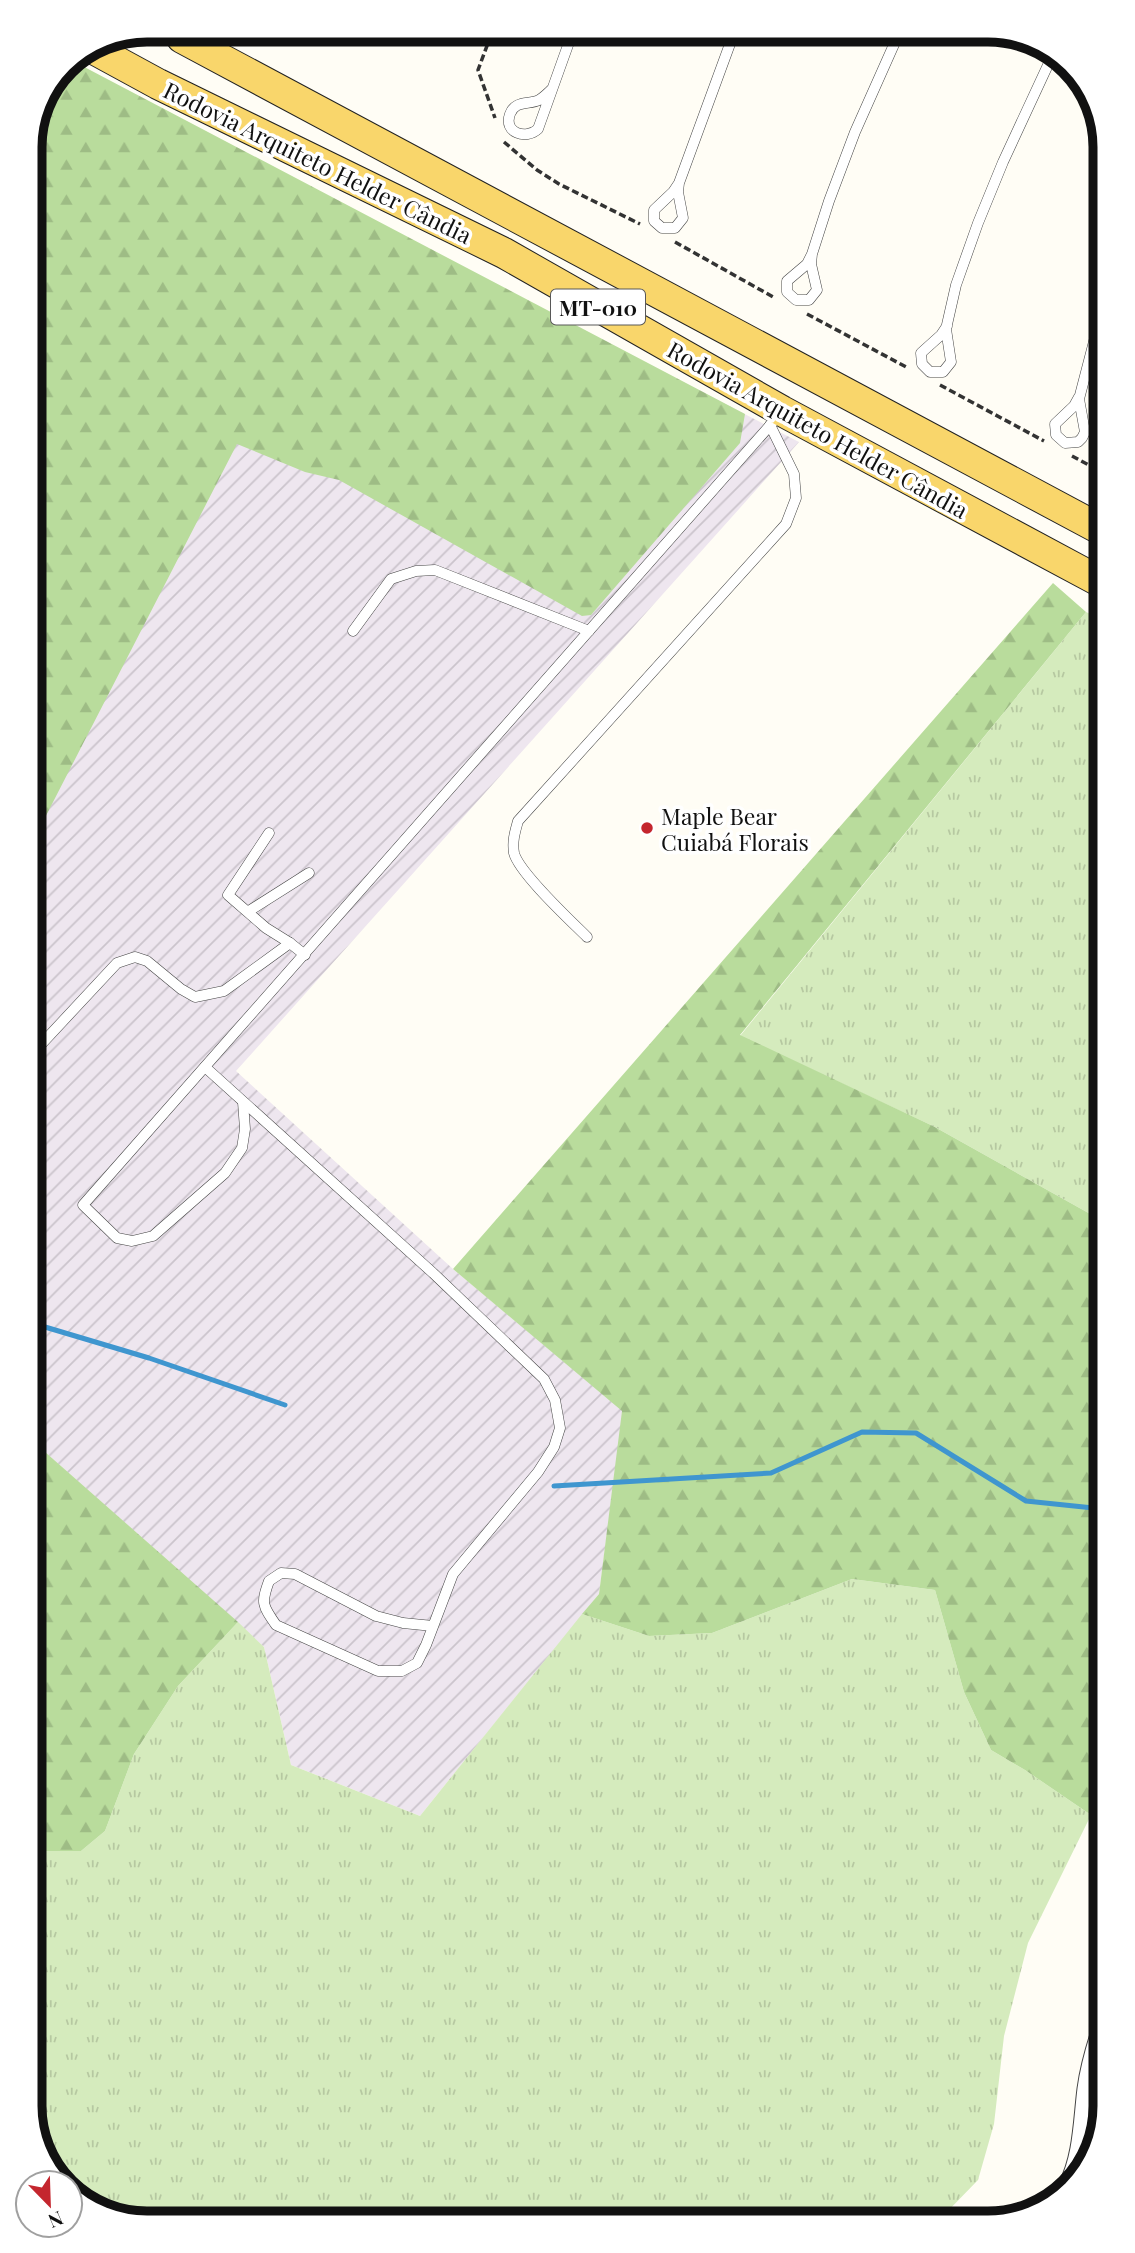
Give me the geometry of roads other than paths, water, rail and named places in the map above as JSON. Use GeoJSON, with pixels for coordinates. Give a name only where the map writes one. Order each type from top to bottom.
{"type":"FeatureCollection","features":[{"type":"Feature","properties":{"kind":"main road","name":"Rodovia Arquiteto Helder Cândia"},"geometry":{"type":"LineString","coordinates":[[198,42],[1093,524]]}},
{"type":"Feature","properties":{"kind":"main road","name":"Rodovia Arquiteto Helder Cândia"},"geometry":{"type":"LineString","coordinates":[[101,53],[158,84],[504,253],[776,418],[1093,578]]}},
{"type":"Feature","properties":{"kind":"street"},"geometry":{"type":"LineString","coordinates":[[1076,2163],[1083,2132],[1093,2060]]}},
{"type":"Feature","properties":{"kind":"lane"},"geometry":{"type":"LineString","coordinates":[[552,89],[537,101],[521,104],[512,110],[509,121],[513,131],[523,135],[534,133],[538,129],[569,42]]}},
{"type":"Feature","properties":{"kind":"lane"},"geometry":{"type":"LineString","coordinates":[[679,183],[683,218],[675,228],[662,229],[654,220],[654,209],[679,183],[731,42]]}},
{"type":"Feature","properties":{"kind":"lane"},"geometry":{"type":"LineString","coordinates":[[812,254],[811,264],[817,290],[809,300],[796,300],[788,292],[787,281],[807,264],[812,254],[855,132],[895,42]]}},
{"type":"Feature","properties":{"kind":"lane"},"geometry":{"type":"LineString","coordinates":[[947,326],[921,353],[922,364],[930,372],[943,372],[951,362],[946,336],[956,285],[1003,162],[1049,62]]}},
{"type":"Feature","properties":{"kind":"lane"},"geometry":{"type":"LineString","coordinates":[[1079,397],[1085,432],[1077,442],[1065,443],[1056,435],[1055,424],[1074,406],[1079,397],[1093,345]]}},
{"type":"Feature","properties":{"kind":"lane"},"geometry":{"type":"LineString","coordinates":[[243,1102],[245,1129],[242,1148],[225,1173],[153,1236],[132,1241],[117,1238],[83,1205],[776,418]]}},
{"type":"Feature","properties":{"kind":"lane"},"geometry":{"type":"LineString","coordinates":[[587,937],[538,887],[515,857],[512,839],[518,821],[786,524],[796,498],[794,474],[776,418]]}},
{"type":"Feature","properties":{"kind":"lane"},"geometry":{"type":"LineString","coordinates":[[353,631],[391,579],[416,571],[435,570],[589,631]]}},
{"type":"Feature","properties":{"kind":"lane"},"geometry":{"type":"LineString","coordinates":[[270,833],[228,895],[266,928],[305,955]]}},
{"type":"Feature","properties":{"kind":"lane"},"geometry":{"type":"LineString","coordinates":[[248,911],[309,873]]}},
{"type":"Feature","properties":{"kind":"lane"},"geometry":{"type":"LineString","coordinates":[[42,1043],[117,963],[135,957],[147,961],[180,989],[195,997],[224,991],[290,943]]}},
{"type":"Feature","properties":{"kind":"lane"},"geometry":{"type":"LineString","coordinates":[[205,1067],[433,1273],[534,1369],[544,1379],[555,1400],[560,1428],[554,1447],[538,1472],[453,1574],[426,1645],[417,1663],[402,1671],[377,1671],[276,1625],[262,1598],[268,1581],[281,1573],[295,1574],[376,1616],[403,1623],[433,1626]]}},
{"type":"Feature","properties":{"kind":"waterway"},"geometry":{"type":"LineString","coordinates":[[42,1326],[149,1358],[285,1405]]}},
{"type":"Feature","properties":{"kind":"waterway"},"geometry":{"type":"LineString","coordinates":[[554,1486],[771,1473],[862,1432],[916,1433],[1026,1501],[1093,1508]]}},
{"type":"Feature","properties":{"kind":"place","name":"Maple Bear Cuiabá Florais"},"geometry":{"type":"Point","coordinates":[647,828]}}]}
